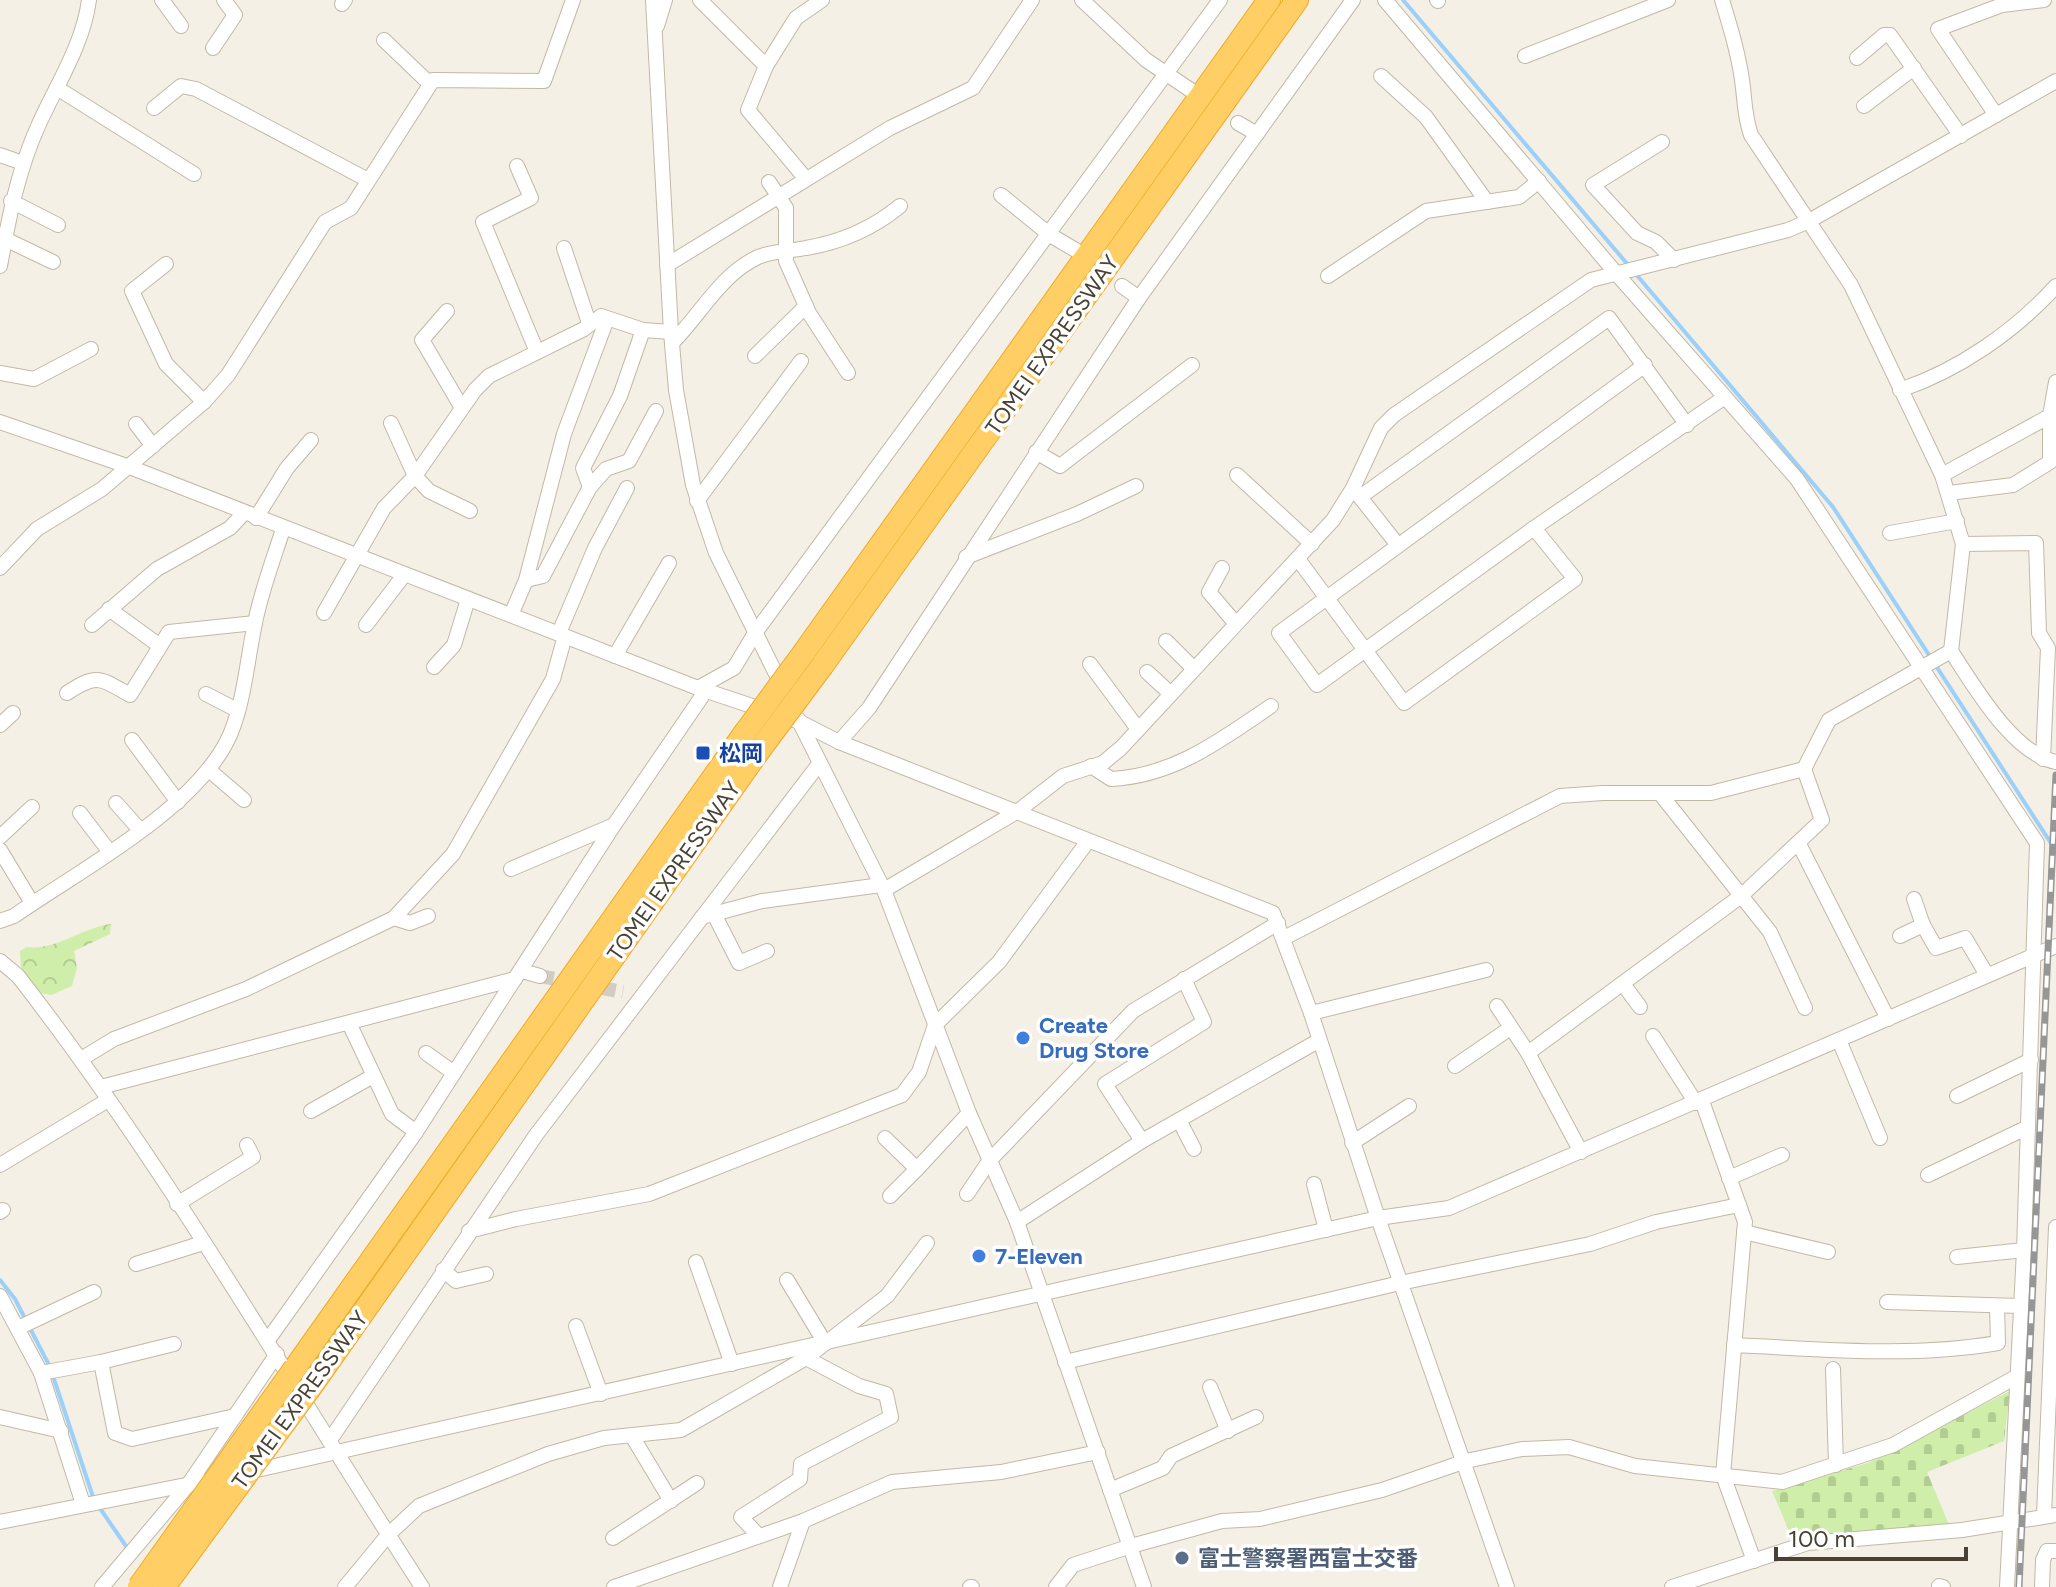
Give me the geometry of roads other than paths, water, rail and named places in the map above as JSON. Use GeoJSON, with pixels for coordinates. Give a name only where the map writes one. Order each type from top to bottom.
{"type":"FeatureCollection","features":[{"type":"Feature","properties":{"kind":"highway","name":"TOMEI EXPRESSWAY"},"geometry":{"type":"LineString","coordinates":[[164,1587],[310,1388],[758,752],[813,659],[1269,0]]}},
{"type":"Feature","properties":{"kind":"highway","name":"TOMEI EXPRESSWAY"},"geometry":{"type":"LineString","coordinates":[[139,1587],[286,1361],[744,734],[813,659],[1297,0]]}},
{"type":"Feature","properties":{"kind":"street"},"geometry":{"type":"LineString","coordinates":[[0,266],[11,201],[23,163],[85,27],[89,0]]}},
{"type":"Feature","properties":{"kind":"street"},"geometry":{"type":"LineString","coordinates":[[162,0],[181,26]]}},
{"type":"Feature","properties":{"kind":"street"},"geometry":{"type":"LineString","coordinates":[[213,48],[234,22],[235,15],[224,0]]}},
{"type":"Feature","properties":{"kind":"street"},"geometry":{"type":"LineString","coordinates":[[0,568],[37,529],[102,489],[204,402],[228,375],[325,222],[351,208],[433,80],[544,81],[573,0]]}},
{"type":"Feature","properties":{"kind":"street"},"geometry":{"type":"LineString","coordinates":[[653,0],[671,337],[676,390],[697,501],[716,553],[882,888],[969,1113],[1017,1222],[1044,1294],[1144,1587]]}},
{"type":"Feature","properties":{"kind":"street"},"geometry":{"type":"LineString","coordinates":[[655,36],[665,0]]}},
{"type":"Feature","properties":{"kind":"street"},"geometry":{"type":"LineString","coordinates":[[700,0],[766,66]]}},
{"type":"Feature","properties":{"kind":"street"},"geometry":{"type":"LineString","coordinates":[[806,179],[748,110],[766,66],[796,18],[822,0]]}},
{"type":"Feature","properties":{"kind":"street"},"geometry":{"type":"LineString","coordinates":[[667,265],[890,128],[973,88],[1032,0]]}},
{"type":"Feature","properties":{"kind":"street"},"geometry":{"type":"LineString","coordinates":[[1082,0],[1165,75],[1192,91]]}},
{"type":"Feature","properties":{"kind":"street"},"geometry":{"type":"LineString","coordinates":[[268,1340],[416,1132],[703,689],[734,668],[755,633],[1220,0]]}},
{"type":"Feature","properties":{"kind":"street"},"geometry":{"type":"LineString","coordinates":[[839,742],[869,708],[1139,298],[1353,0]]}},
{"type":"Feature","properties":{"kind":"street"},"geometry":{"type":"LineString","coordinates":[[1385,0],[1822,512],[2037,843],[2024,1250],[2007,1587]]}},
{"type":"Feature","properties":{"kind":"street"},"geometry":{"type":"LineString","coordinates":[[1525,56],[1668,0]]}},
{"type":"Feature","properties":{"kind":"street"},"geometry":{"type":"LineString","coordinates":[[1722,0],[1737,51],[1744,95],[1743,112],[1751,135],[1851,285],[1949,493],[1963,544],[1951,651],[1992,712],[2039,759],[2050,760],[2048,648],[2039,633],[2036,543],[1963,544]]}},
{"type":"Feature","properties":{"kind":"street"},"geometry":{"type":"LineString","coordinates":[[1996,115],[1938,29],[2002,5],[2044,0]]}},
{"type":"Feature","properties":{"kind":"street"},"geometry":{"type":"LineString","coordinates":[[1857,58],[1884,35],[1890,35],[1961,136]]}},
{"type":"Feature","properties":{"kind":"street"},"geometry":{"type":"LineString","coordinates":[[384,40],[430,84]]}},
{"type":"Feature","properties":{"kind":"street"},"geometry":{"type":"LineString","coordinates":[[1864,106],[1914,68]]}},
{"type":"Feature","properties":{"kind":"street"},"geometry":{"type":"LineString","coordinates":[[1381,76],[1426,117],[1487,202]]}},
{"type":"Feature","properties":{"kind":"street"},"geometry":{"type":"LineString","coordinates":[[1357,493],[1381,428],[1394,415],[1591,280],[1809,221],[2056,81]]}},
{"type":"Feature","properties":{"kind":"street"},"geometry":{"type":"LineString","coordinates":[[154,108],[181,86],[196,89],[368,180]]}},
{"type":"Feature","properties":{"kind":"street"},"geometry":{"type":"LineString","coordinates":[[57,88],[194,174]]}},
{"type":"Feature","properties":{"kind":"street"},"geometry":{"type":"LineString","coordinates":[[1238,123],[1257,134]]}},
{"type":"Feature","properties":{"kind":"street"},"geometry":{"type":"LineString","coordinates":[[1662,142],[1593,185],[1637,233],[1656,242],[1674,260]]}},
{"type":"Feature","properties":{"kind":"street"},"geometry":{"type":"LineString","coordinates":[[0,155],[23,163]]}},
{"type":"Feature","properties":{"kind":"street"},"geometry":{"type":"LineString","coordinates":[[517,166],[531,198],[483,222],[537,352]]}},
{"type":"Feature","properties":{"kind":"street"},"geometry":{"type":"LineString","coordinates":[[1328,276],[1426,211],[1519,197],[1539,181]]}},
{"type":"Feature","properties":{"kind":"street"},"geometry":{"type":"LineString","coordinates":[[769,182],[786,208],[783,252],[806,306],[848,373]]}},
{"type":"Feature","properties":{"kind":"street"},"geometry":{"type":"LineString","coordinates":[[1001,195],[1050,235],[1079,252]]}},
{"type":"Feature","properties":{"kind":"street"},"geometry":{"type":"LineString","coordinates":[[11,201],[58,225]]}},
{"type":"Feature","properties":{"kind":"street"},"geometry":{"type":"LineString","coordinates":[[671,337],[727,279],[762,255],[833,243],[876,225],[900,206]]}},
{"type":"Feature","properties":{"kind":"street"},"geometry":{"type":"LineString","coordinates":[[5,239],[53,262]]}},
{"type":"Feature","properties":{"kind":"street"},"geometry":{"type":"LineString","coordinates":[[564,248],[589,323]]}},
{"type":"Feature","properties":{"kind":"street"},"geometry":{"type":"LineString","coordinates":[[166,264],[132,291],[166,364],[204,402]]}},
{"type":"Feature","properties":{"kind":"street"},"geometry":{"type":"LineString","coordinates":[[1122,286],[1139,298]]}},
{"type":"Feature","properties":{"kind":"street"},"geometry":{"type":"LineString","coordinates":[[1900,390],[1961,364],[2038,305],[2056,286]]}},
{"type":"Feature","properties":{"kind":"street"},"geometry":{"type":"LineString","coordinates":[[755,356],[806,306]]}},
{"type":"Feature","properties":{"kind":"street"},"geometry":{"type":"LineString","coordinates":[[447,311],[422,340],[462,408]]}},
{"type":"Feature","properties":{"kind":"street"},"geometry":{"type":"LineString","coordinates":[[324,613],[359,557],[384,508],[415,476],[462,408],[489,376],[601,316],[671,337]]}},
{"type":"Feature","properties":{"kind":"street"},"geometry":{"type":"LineString","coordinates":[[708,915],[762,901],[882,888],[1018,811],[1063,776],[1103,763],[1357,493],[1609,318],[1687,425]]}},
{"type":"Feature","properties":{"kind":"street"},"geometry":{"type":"LineString","coordinates":[[511,615],[526,580],[564,434],[607,319]]}},
{"type":"Feature","properties":{"kind":"street"},"geometry":{"type":"LineString","coordinates":[[590,487],[583,468],[620,396],[643,330]]}},
{"type":"Feature","properties":{"kind":"street"},"geometry":{"type":"LineString","coordinates":[[0,373],[34,379],[91,349]]}},
{"type":"Feature","properties":{"kind":"street"},"geometry":{"type":"LineString","coordinates":[[697,501],[801,361]]}},
{"type":"Feature","properties":{"kind":"street"},"geometry":{"type":"LineString","coordinates":[[1036,452],[1060,466],[1192,365]]}},
{"type":"Feature","properties":{"kind":"street"},"geometry":{"type":"LineString","coordinates":[[1645,365],[1279,633],[1317,685],[1534,528],[1725,397]]}},
{"type":"Feature","properties":{"kind":"street"},"geometry":{"type":"LineString","coordinates":[[1949,493],[2013,485],[2050,462],[2050,416],[2056,382]]}},
{"type":"Feature","properties":{"kind":"street"},"geometry":{"type":"LineString","coordinates":[[526,580],[543,576],[590,487],[606,469],[629,461],[656,411]]}},
{"type":"Feature","properties":{"kind":"street"},"geometry":{"type":"LineString","coordinates":[[1942,475],[2050,416]]}},
{"type":"Feature","properties":{"kind":"street"},"geometry":{"type":"LineString","coordinates":[[0,422],[127,466],[615,656],[800,722],[839,742],[1273,913],[1311,1013],[1352,1143],[1466,1461],[1507,1587]]}},
{"type":"Feature","properties":{"kind":"street"},"geometry":{"type":"LineString","coordinates":[[391,423],[415,476],[429,491],[470,511]]}},
{"type":"Feature","properties":{"kind":"street"},"geometry":{"type":"LineString","coordinates":[[136,424],[153,446]]}},
{"type":"Feature","properties":{"kind":"street"},"geometry":{"type":"LineString","coordinates":[[92,625],[157,569],[250,516],[311,440]]}},
{"type":"Feature","properties":{"kind":"street"},"geometry":{"type":"LineString","coordinates":[[1237,475],[1312,544]]}},
{"type":"Feature","properties":{"kind":"street"},"geometry":{"type":"LineString","coordinates":[[966,557],[1077,514],[1136,486]]}},
{"type":"Feature","properties":{"kind":"street"},"geometry":{"type":"LineString","coordinates":[[81,1059],[114,1039],[246,989],[394,918],[453,854],[553,679],[562,635],[595,548],[627,488]]}},
{"type":"Feature","properties":{"kind":"street"},"geometry":{"type":"LineString","coordinates":[[1357,493],[1397,544]]}},
{"type":"Feature","properties":{"kind":"street"},"geometry":{"type":"LineString","coordinates":[[1890,533],[1957,521]]}},
{"type":"Feature","properties":{"kind":"street"},"geometry":{"type":"LineString","coordinates":[[1298,559],[1404,703],[1575,579],[1534,528]]}},
{"type":"Feature","properties":{"kind":"street"},"geometry":{"type":"LineString","coordinates":[[0,921],[140,830],[178,802],[209,770],[230,734],[255,623],[283,529]]}},
{"type":"Feature","properties":{"kind":"street"},"geometry":{"type":"LineString","coordinates":[[615,656],[669,563]]}},
{"type":"Feature","properties":{"kind":"street"},"geometry":{"type":"LineString","coordinates":[[1222,568],[1209,592],[1236,624]]}},
{"type":"Feature","properties":{"kind":"street"},"geometry":{"type":"LineString","coordinates":[[366,625],[404,575]]}},
{"type":"Feature","properties":{"kind":"street"},"geometry":{"type":"LineString","coordinates":[[434,667],[454,645],[468,599]]}},
{"type":"Feature","properties":{"kind":"street"},"geometry":{"type":"LineString","coordinates":[[109,609],[160,646]]}},
{"type":"Feature","properties":{"kind":"street"},"geometry":{"type":"LineString","coordinates":[[67,693],[89,679],[102,679],[130,695],[169,632],[255,623]]}},
{"type":"Feature","properties":{"kind":"street"},"geometry":{"type":"LineString","coordinates":[[1166,641],[1194,669]]}},
{"type":"Feature","properties":{"kind":"street"},"geometry":{"type":"LineString","coordinates":[[1528,1053],[1741,896],[1799,844],[1822,820],[1804,769],[1829,720],[1951,651]]}},
{"type":"Feature","properties":{"kind":"street"},"geometry":{"type":"LineString","coordinates":[[1090,664],[1138,729]]}},
{"type":"Feature","properties":{"kind":"street"},"geometry":{"type":"LineString","coordinates":[[1147,672],[1171,694]]}},
{"type":"Feature","properties":{"kind":"street"},"geometry":{"type":"LineString","coordinates":[[206,694],[237,710]]}},
{"type":"Feature","properties":{"kind":"street"},"geometry":{"type":"LineString","coordinates":[[1091,766],[1111,779],[1159,771],[1213,746],[1271,706]]}},
{"type":"Feature","properties":{"kind":"street"},"geometry":{"type":"LineString","coordinates":[[0,725],[13,713]]}},
{"type":"Feature","properties":{"kind":"street"},"geometry":{"type":"LineString","coordinates":[[132,740],[178,802]]}},
{"type":"Feature","properties":{"kind":"street"},"geometry":{"type":"LineString","coordinates":[[334,1447],[469,1231],[641,995],[708,915],[819,764]]}},
{"type":"Feature","properties":{"kind":"street"},"geometry":{"type":"LineString","coordinates":[[1284,938],[1560,796],[1711,793],[1804,769]]}},
{"type":"Feature","properties":{"kind":"street"},"geometry":{"type":"LineString","coordinates":[[209,770],[244,800]]}},
{"type":"Feature","properties":{"kind":"street"},"geometry":{"type":"LineString","coordinates":[[1662,796],[1770,932],[1805,1008]]}},
{"type":"Feature","properties":{"kind":"street"},"geometry":{"type":"LineString","coordinates":[[116,803],[140,830]]}},
{"type":"Feature","properties":{"kind":"street"},"geometry":{"type":"LineString","coordinates":[[0,837],[32,807]]}},
{"type":"Feature","properties":{"kind":"street"},"geometry":{"type":"LineString","coordinates":[[80,813],[109,851]]}},
{"type":"Feature","properties":{"kind":"street"},"geometry":{"type":"LineString","coordinates":[[511,869],[614,825]]}},
{"type":"Feature","properties":{"kind":"street"},"geometry":{"type":"LineString","coordinates":[[469,1231],[649,1194],[902,1095],[919,1072],[935,1025],[999,962],[1088,841]]}},
{"type":"Feature","properties":{"kind":"street"},"geometry":{"type":"LineString","coordinates":[[1799,844],[1888,1019]]}},
{"type":"Feature","properties":{"kind":"street"},"geometry":{"type":"LineString","coordinates":[[0,850],[32,903]]}},
{"type":"Feature","properties":{"kind":"street"},"geometry":{"type":"LineString","coordinates":[[1914,899],[1923,925],[1936,948],[1965,938],[1987,975]]}},
{"type":"Feature","properties":{"kind":"street"},"geometry":{"type":"LineString","coordinates":[[708,915],[739,963],[767,951]]}},
{"type":"Feature","properties":{"kind":"street"},"geometry":{"type":"LineString","coordinates":[[394,918],[410,923],[428,916]]}},
{"type":"Feature","properties":{"kind":"street"},"geometry":{"type":"LineString","coordinates":[[967,1194],[990,1160],[1133,1011],[1278,923]]}},
{"type":"Feature","properties":{"kind":"street"},"geometry":{"type":"LineString","coordinates":[[1900,936],[1923,925]]}},
{"type":"Feature","properties":{"kind":"street"},"geometry":{"type":"LineString","coordinates":[[0,1522],[188,1485],[334,1447],[601,1394],[1378,1218],[1449,1208],[2056,946]]}},
{"type":"Feature","properties":{"kind":"street"},"geometry":{"type":"LineString","coordinates":[[0,961],[18,976],[81,1059],[268,1340],[286,1361],[334,1447],[422,1587]]}},
{"type":"Feature","properties":{"kind":"street"},"geometry":{"type":"LineString","coordinates":[[1311,1013],[1486,970]]}},
{"type":"Feature","properties":{"kind":"street"},"geometry":{"type":"LineString","coordinates":[[0,1165],[104,1094],[518,975],[540,976]]}},
{"type":"Feature","properties":{"kind":"street"},"geometry":{"type":"LineString","coordinates":[[1142,1141],[1105,1084],[1204,1022],[1184,979]]}},
{"type":"Feature","properties":{"kind":"street"},"geometry":{"type":"LineString","coordinates":[[1623,984],[1640,1007]]}},
{"type":"Feature","properties":{"kind":"street"},"geometry":{"type":"LineString","coordinates":[[623,992],[641,995]]}},
{"type":"Feature","properties":{"kind":"street"},"geometry":{"type":"LineString","coordinates":[[1497,1006],[1509,1029],[1528,1053],[1581,1152]]}},
{"type":"Feature","properties":{"kind":"street"},"geometry":{"type":"LineString","coordinates":[[349,1023],[392,1114],[416,1132]]}},
{"type":"Feature","properties":{"kind":"street"},"geometry":{"type":"LineString","coordinates":[[1455,1066],[1509,1029]]}},
{"type":"Feature","properties":{"kind":"street"},"geometry":{"type":"LineString","coordinates":[[1653,1036],[1699,1102],[1739,1205],[1744,1232],[1723,1475],[1754,1561]]}},
{"type":"Feature","properties":{"kind":"street"},"geometry":{"type":"LineString","coordinates":[[1839,1040],[1880,1138]]}},
{"type":"Feature","properties":{"kind":"street"},"geometry":{"type":"LineString","coordinates":[[1017,1222],[1130,1152],[1142,1141],[1318,1041]]}},
{"type":"Feature","properties":{"kind":"street"},"geometry":{"type":"LineString","coordinates":[[426,1053],[454,1073]]}},
{"type":"Feature","properties":{"kind":"street"},"geometry":{"type":"LineString","coordinates":[[1957,1096],[2031,1060]]}},
{"type":"Feature","properties":{"kind":"street"},"geometry":{"type":"LineString","coordinates":[[311,1111],[373,1076]]}},
{"type":"Feature","properties":{"kind":"street"},"geometry":{"type":"LineString","coordinates":[[1352,1143],[1409,1106]]}},
{"type":"Feature","properties":{"kind":"street"},"geometry":{"type":"LineString","coordinates":[[890,1196],[969,1113]]}},
{"type":"Feature","properties":{"kind":"street"},"geometry":{"type":"LineString","coordinates":[[1179,1120],[1194,1149]]}},
{"type":"Feature","properties":{"kind":"street"},"geometry":{"type":"LineString","coordinates":[[1928,1175],[2028,1127]]}},
{"type":"Feature","properties":{"kind":"street"},"geometry":{"type":"LineString","coordinates":[[885,1138],[917,1169]]}},
{"type":"Feature","properties":{"kind":"street"},"geometry":{"type":"LineString","coordinates":[[177,1204],[253,1157],[247,1145]]}},
{"type":"Feature","properties":{"kind":"street"},"geometry":{"type":"LineString","coordinates":[[1729,1178],[1782,1155]]}},
{"type":"Feature","properties":{"kind":"street"},"geometry":{"type":"LineString","coordinates":[[1314,1184],[1326,1230]]}},
{"type":"Feature","properties":{"kind":"street"},"geometry":{"type":"LineString","coordinates":[[1065,1362],[1400,1283],[1590,1244],[1656,1222],[1739,1205]]}},
{"type":"Feature","properties":{"kind":"street"},"geometry":{"type":"LineString","coordinates":[[1672,1587],[1823,1540],[1962,1530],[2050,1515],[2056,1227]]}},
{"type":"Feature","properties":{"kind":"street"},"geometry":{"type":"LineString","coordinates":[[1744,1232],[1828,1252]]}},
{"type":"Feature","properties":{"kind":"street"},"geometry":{"type":"LineString","coordinates":[[136,1264],[203,1243]]}},
{"type":"Feature","properties":{"kind":"street"},"geometry":{"type":"LineString","coordinates":[[345,1587],[388,1535],[419,1506],[548,1454],[604,1438],[681,1430],[806,1358],[887,1296],[927,1243]]}},
{"type":"Feature","properties":{"kind":"street"},"geometry":{"type":"LineString","coordinates":[[1957,1257],[2024,1250]]}},
{"type":"Feature","properties":{"kind":"street"},"geometry":{"type":"LineString","coordinates":[[696,1262],[732,1364]]}},
{"type":"Feature","properties":{"kind":"street"},"geometry":{"type":"LineString","coordinates":[[443,1270],[456,1281],[486,1274]]}},
{"type":"Feature","properties":{"kind":"street"},"geometry":{"type":"LineString","coordinates":[[787,1280],[825,1343]]}},
{"type":"Feature","properties":{"kind":"street"},"geometry":{"type":"LineString","coordinates":[[12,1322],[36,1318],[94,1292]]}},
{"type":"Feature","properties":{"kind":"street"},"geometry":{"type":"LineString","coordinates":[[0,1296],[42,1373],[83,1504]]}},
{"type":"Feature","properties":{"kind":"street"},"geometry":{"type":"LineString","coordinates":[[1887,1302],[2020,1306]]}},
{"type":"Feature","properties":{"kind":"street"},"geometry":{"type":"LineString","coordinates":[[1734,1345],[1915,1353],[1956,1350],[1998,1343],[1997,1306]]}},
{"type":"Feature","properties":{"kind":"street"},"geometry":{"type":"LineString","coordinates":[[576,1326],[601,1394]]}},
{"type":"Feature","properties":{"kind":"street"},"geometry":{"type":"LineString","coordinates":[[42,1373],[174,1344]]}},
{"type":"Feature","properties":{"kind":"street"},"geometry":{"type":"LineString","coordinates":[[759,1536],[741,1517],[800,1479],[801,1464],[891,1417],[886,1394],[859,1386],[806,1358]]}},
{"type":"Feature","properties":{"kind":"street"},"geometry":{"type":"LineString","coordinates":[[102,1587],[188,1485],[235,1416],[286,1361]]}},
{"type":"Feature","properties":{"kind":"street"},"geometry":{"type":"LineString","coordinates":[[101,1362],[115,1433],[132,1439],[235,1416]]}},
{"type":"Feature","properties":{"kind":"street"},"geometry":{"type":"LineString","coordinates":[[1833,1369],[1836,1465]]}},
{"type":"Feature","properties":{"kind":"street"},"geometry":{"type":"LineString","coordinates":[[1056,1587],[1073,1565],[1131,1546],[1222,1521],[1260,1519],[1382,1490],[1466,1461],[1522,1449],[1569,1447],[1635,1466],[1782,1482],[1893,1445],[2016,1377]]}},
{"type":"Feature","properties":{"kind":"street"},"geometry":{"type":"LineString","coordinates":[[1210,1387],[1228,1431]]}},
{"type":"Feature","properties":{"kind":"street"},"geometry":{"type":"LineString","coordinates":[[0,1417],[61,1431]]}},
{"type":"Feature","properties":{"kind":"street"},"geometry":{"type":"LineString","coordinates":[[1110,1490],[1163,1468],[1171,1456],[1256,1417]]}},
{"type":"Feature","properties":{"kind":"street"},"geometry":{"type":"LineString","coordinates":[[632,1436],[671,1501]]}},
{"type":"Feature","properties":{"kind":"street"},"geometry":{"type":"LineString","coordinates":[[614,1587],[803,1521],[892,1482],[1001,1472],[1098,1452]]}},
{"type":"Feature","properties":{"kind":"street"},"geometry":{"type":"LineString","coordinates":[[613,1538],[697,1483]]}},
{"type":"Feature","properties":{"kind":"street"},"geometry":{"type":"LineString","coordinates":[[780,1587],[803,1521]]}},
{"type":"Feature","properties":{"kind":"street"},"geometry":{"type":"LineString","coordinates":[[2042,1587],[2043,1560],[2047,1551],[2056,1551]]}},
{"type":"Feature","properties":{"kind":"waterway"},"geometry":{"type":"LineString","coordinates":[[1403,0],[1629,266]]}},
{"type":"Feature","properties":{"kind":"waterway"},"geometry":{"type":"LineString","coordinates":[[1635,273],[1833,507],[2056,851]]}},
{"type":"Feature","properties":{"kind":"waterway"},"geometry":{"type":"LineString","coordinates":[[0,1280],[15,1299],[50,1367]]}},
{"type":"Feature","properties":{"kind":"waterway"},"geometry":{"type":"LineString","coordinates":[[53,1376],[94,1500]]}},
{"type":"Feature","properties":{"kind":"waterway"},"geometry":{"type":"LineString","coordinates":[[99,1507],[128,1549]]}},
{"type":"Feature","properties":{"kind":"tunnel"},"geometry":{"type":"LineString","coordinates":[[540,976],[623,992]]}},
{"type":"Feature","properties":{"kind":"railway"},"geometry":{"type":"LineString","coordinates":[[2019,1587],[2056,775]]}},
{"type":"Feature","properties":{"kind":"place","name":"松岡"},"geometry":{"type":"Point","coordinates":[703,753]}},
{"type":"Feature","properties":{"kind":"place","name":"Create Drug Store"},"geometry":{"type":"Point","coordinates":[1023,1038]}},
{"type":"Feature","properties":{"kind":"place","name":"7-Eleven"},"geometry":{"type":"Point","coordinates":[979,1256]}},
{"type":"Feature","properties":{"kind":"place","name":"富士警察署西富士交番"},"geometry":{"type":"Point","coordinates":[1182,1558]}}]}
